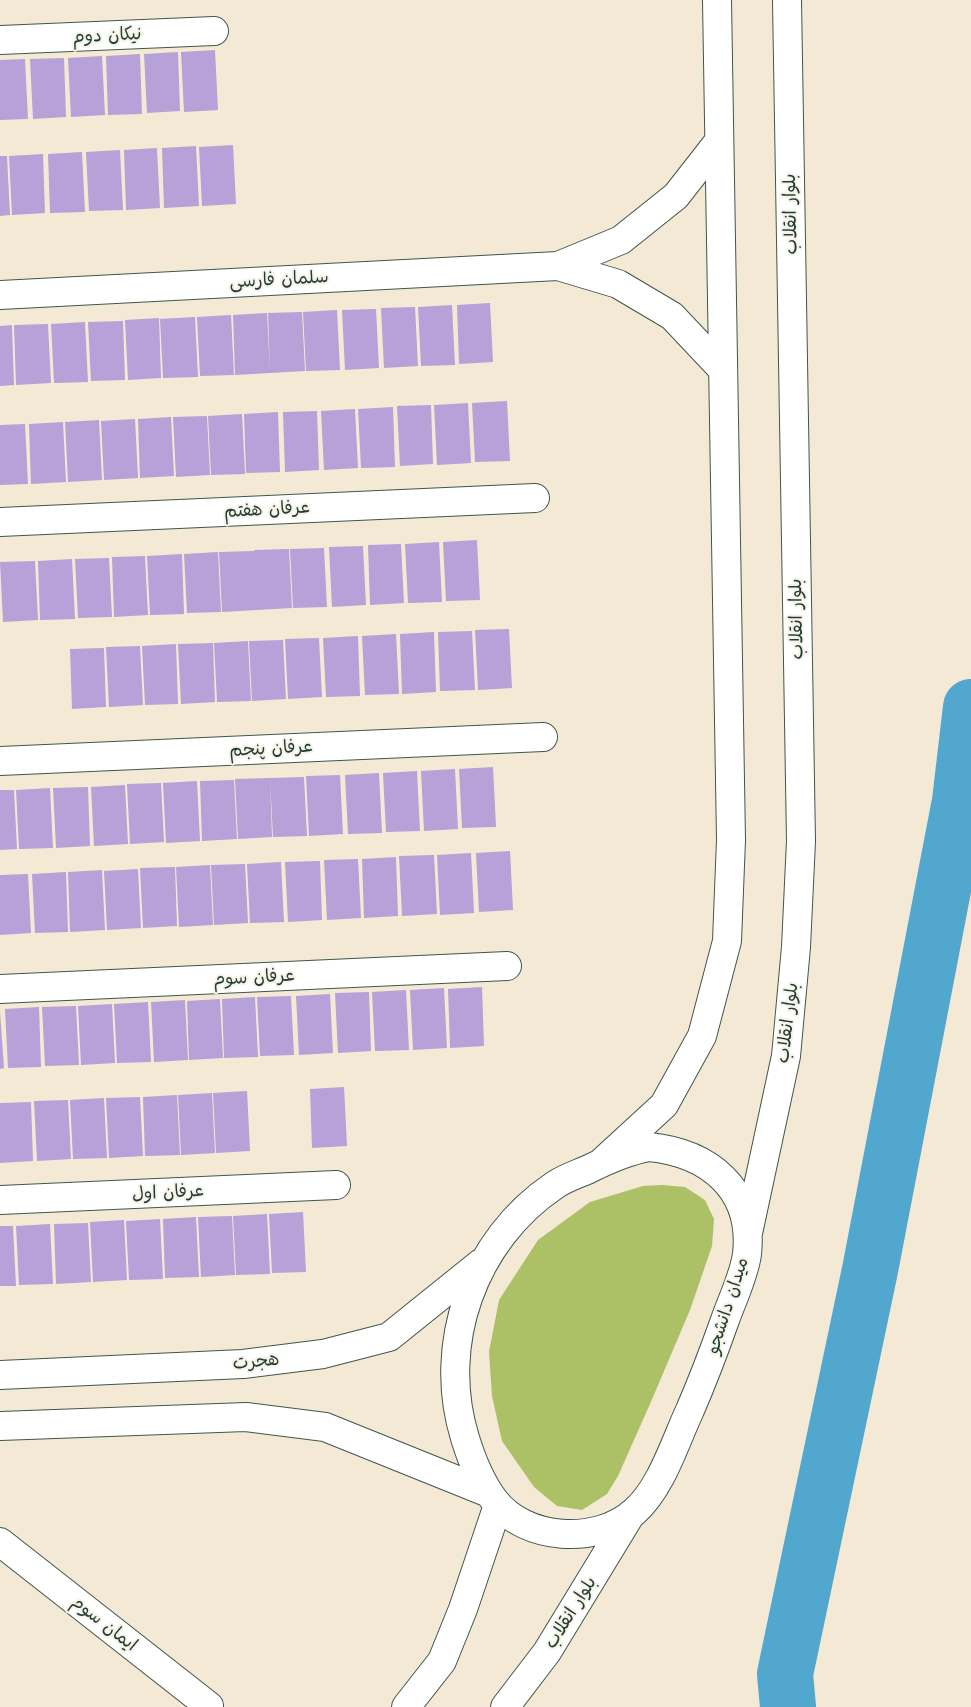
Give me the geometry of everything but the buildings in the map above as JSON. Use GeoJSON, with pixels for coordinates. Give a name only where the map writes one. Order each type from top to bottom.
{"type":"FeatureCollection","features":[{"type":"Feature","properties":{"kind":"main road"},"geometry":{"type":"LineString","coordinates":[[603,1161],[664,1105],[702,1036],[727,941],[731,840],[717,0]]}},
{"type":"Feature","properties":{"kind":"main road","name":"بلوار انقلاب"},"geometry":{"type":"LineString","coordinates":[[748,1233],[786,1056],[796,948],[801,841],[787,0]]}},
{"type":"Feature","properties":{"kind":"main road","name":"نیکان دوم"},"geometry":{"type":"LineString","coordinates":[[0,40],[214,31]]}},
{"type":"Feature","properties":{"kind":"main road","name":"سلمان فارسی"},"geometry":{"type":"LineString","coordinates":[[0,295],[558,266],[621,240],[676,196],[719,141]]}},
{"type":"Feature","properties":{"kind":"main road","name":"سلمان فارسی"},"geometry":{"type":"LineString","coordinates":[[558,266],[618,284],[672,316],[723,370]]}},
{"type":"Feature","properties":{"kind":"main road","name":"عرفان هفتم"},"geometry":{"type":"LineString","coordinates":[[0,522],[535,498]]}},
{"type":"Feature","properties":{"kind":"main road","name":"عرفان پنجم"},"geometry":{"type":"LineString","coordinates":[[0,761],[543,737]]}},
{"type":"Feature","properties":{"kind":"main road","name":"عرفان سوم"},"geometry":{"type":"LineString","coordinates":[[0,989],[507,966]]}},
{"type":"Feature","properties":{"kind":"main road","name":"میدان دانشجو"},"geometry":{"type":"LineString","coordinates":[[649,1147],[672,1149],[695,1157],[715,1170],[731,1188],[742,1210],[748,1233],[747,1257],[704,1380],[649,1498],[631,1514],[603,1529],[587,1533],[563,1534],[539,1530],[517,1520],[493,1499],[483,1486],[473,1463],[457,1413],[454,1361],[463,1309],[484,1260],[515,1219],[556,1185],[625,1151],[649,1147]]}},
{"type":"Feature","properties":{"kind":"main road","name":"عرفان اول"},"geometry":{"type":"LineString","coordinates":[[0,1200],[336,1185]]}},
{"type":"Feature","properties":{"kind":"main road","name":"هجرت"},"geometry":{"type":"LineString","coordinates":[[0,1375],[243,1364],[323,1354],[389,1337],[484,1260]]}},
{"type":"Feature","properties":{"kind":"main road"},"geometry":{"type":"LineString","coordinates":[[0,1426],[246,1417],[325,1427],[493,1499],[463,1608],[442,1661],[406,1707]]}},
{"type":"Feature","properties":{"kind":"main road","name":"بلوار انقلاب"},"geometry":{"type":"LineString","coordinates":[[506,1707],[547,1652],[631,1514]]}},
{"type":"Feature","properties":{"kind":"main road","name":"ایمان سوم"},"geometry":{"type":"LineString","coordinates":[[0,1542],[209,1706]]}},
{"type":"Feature","properties":{"kind":"green space"},"geometry":{"type":"Polygon","coordinates":[[[643,1186],[685,1187],[705,1200],[714,1219],[712,1246],[690,1310],[618,1476],[607,1494],[582,1510],[557,1506],[534,1487],[502,1441],[492,1396],[489,1352],[499,1300],[538,1240],[590,1202],[643,1186]]]}},
{"type":"Feature","properties":{"kind":"waterway"},"geometry":{"type":"LineString","coordinates":[[788,1707],[785,1674],[870,1270],[960,801],[971,707]]}}]}
